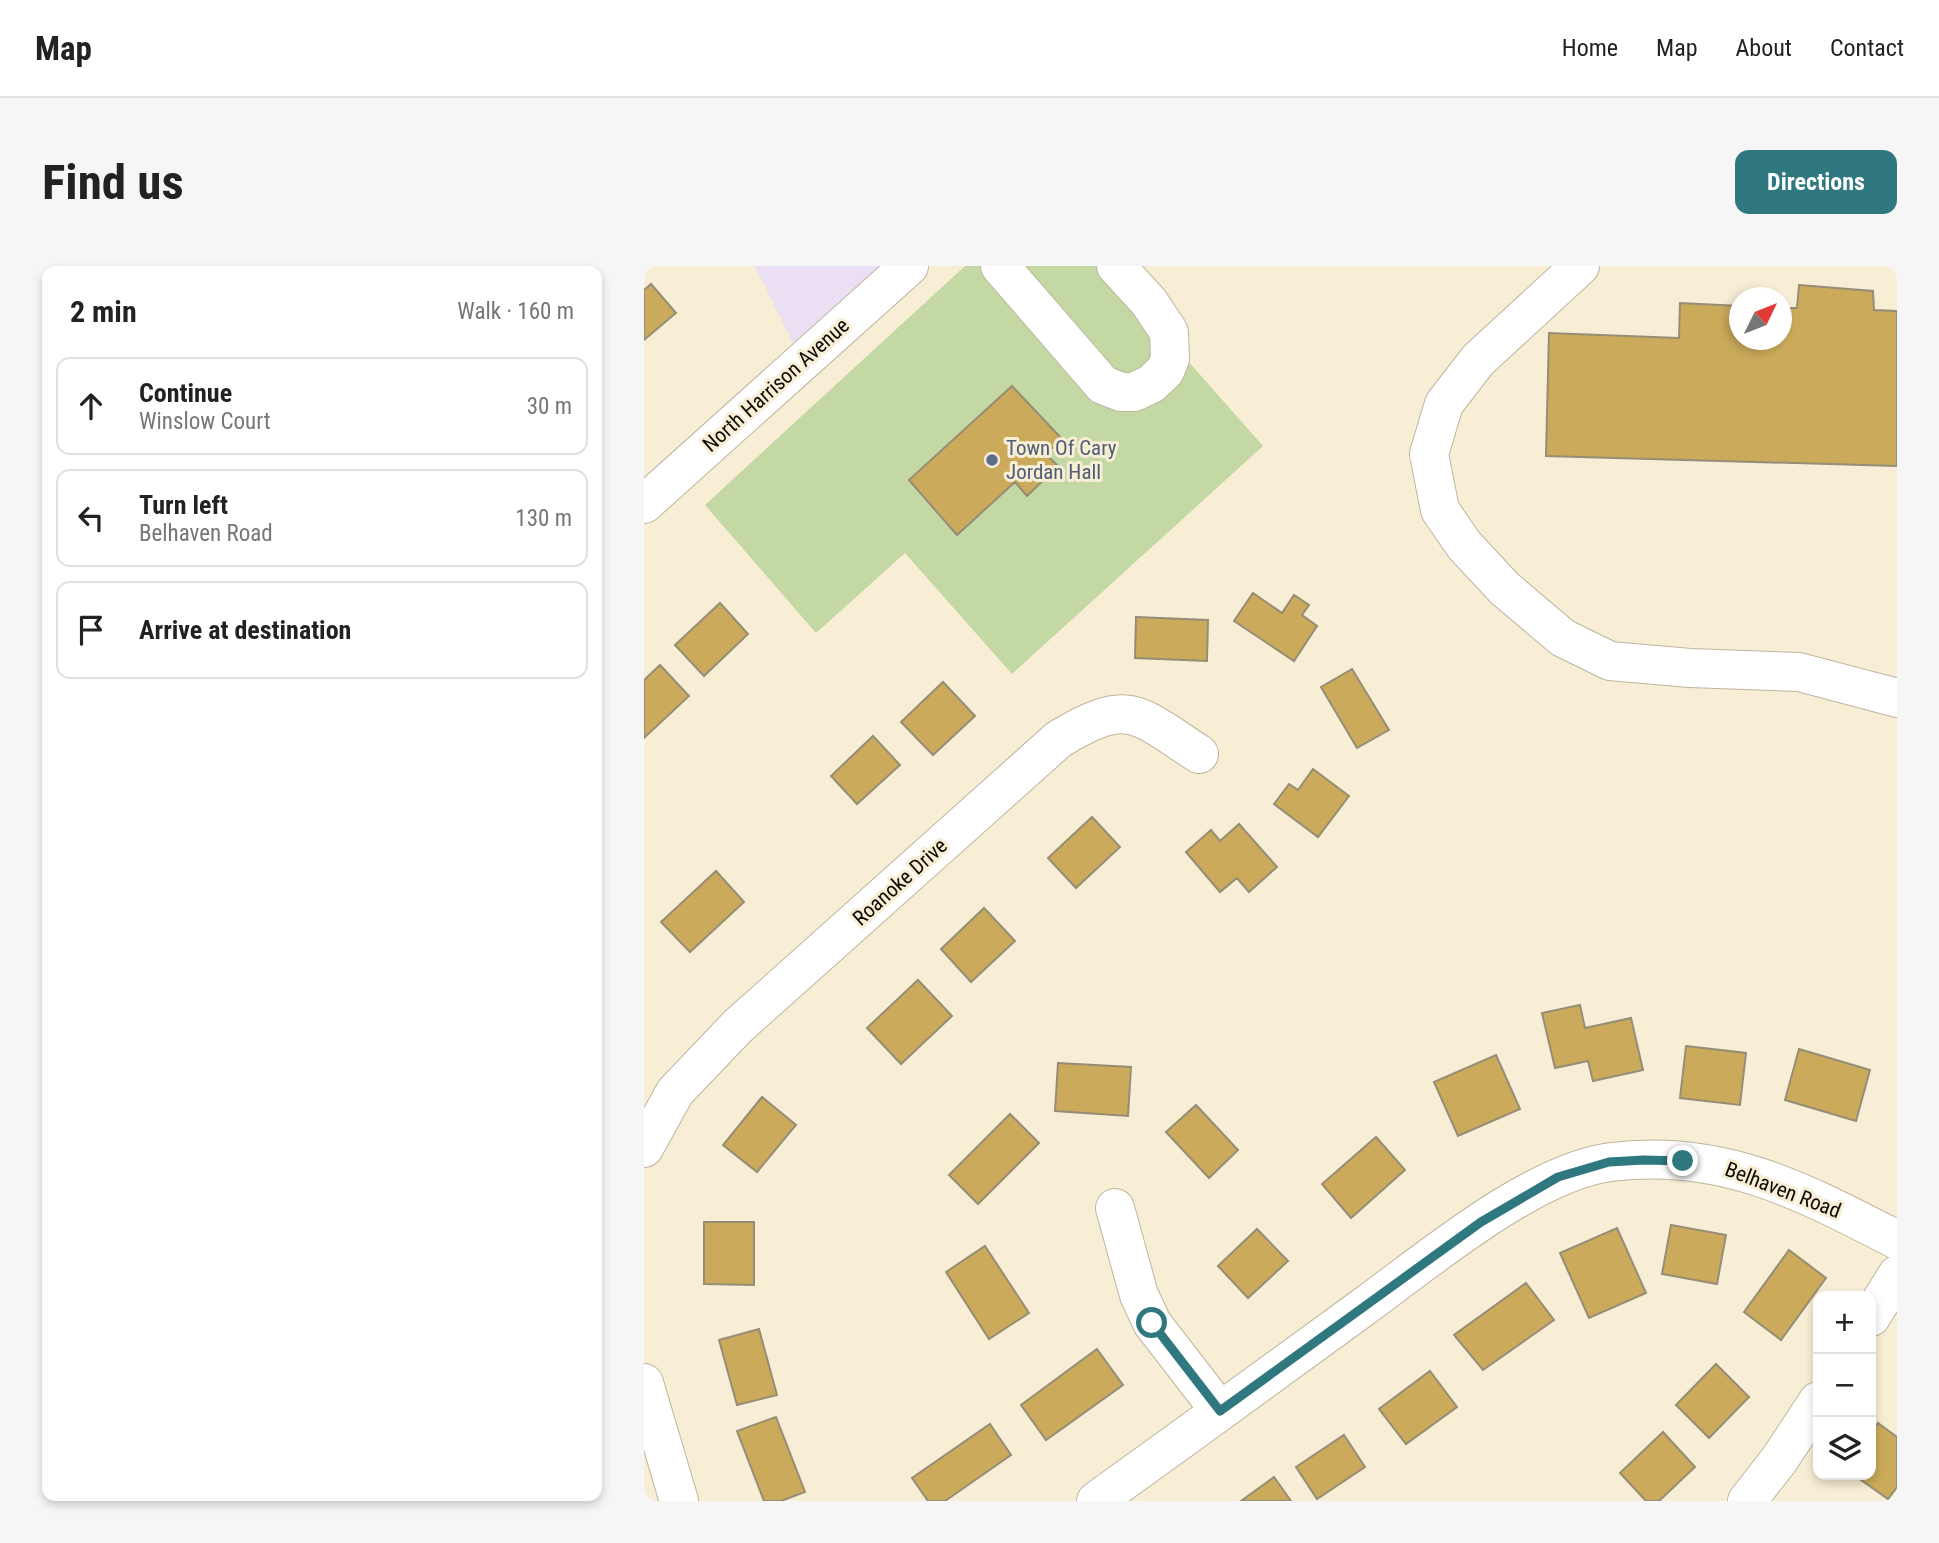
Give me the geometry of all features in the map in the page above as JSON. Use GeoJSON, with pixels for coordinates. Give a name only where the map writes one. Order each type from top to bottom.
{"type":"FeatureCollection","features":[{"type":"Feature","properties":{"kind":"street","name":"North Harrison Avenue"},"geometry":{"type":"LineString","coordinates":[[644,504],[909,266]]}},
{"type":"Feature","properties":{"kind":"street"},"geometry":{"type":"LineString","coordinates":[[1000,266],[1102,385],[1121,393],[1134,392],[1151,384],[1165,371],[1170,359],[1169,332],[1149,302],[1116,266]]}},
{"type":"Feature","properties":{"kind":"street"},"geometry":{"type":"LineString","coordinates":[[1580,266],[1478,360],[1444,404],[1429,454],[1440,510],[1464,545],[1505,589],[1563,638],[1610,661],[1690,668],[1800,672],[1897,698]]}},
{"type":"Feature","properties":{"kind":"street","name":"Roanoke Drive"},"geometry":{"type":"LineString","coordinates":[[644,1148],[675,1092],[702,1062],[1059,739],[1086,723],[1122,713],[1143,718],[1199,754]]}},
{"type":"Feature","properties":{"kind":"street","name":"Belhaven Road"},"geometry":{"type":"LineString","coordinates":[[1096,1501],[1481,1222],[1558,1177],[1609,1162],[1670,1161],[1727,1166],[1817,1198],[1897,1240]]}},
{"type":"Feature","properties":{"kind":"street"},"geometry":{"type":"LineString","coordinates":[[1115,1208],[1139,1295],[1152,1323],[1220,1411]]}},
{"type":"Feature","properties":{"kind":"street"},"geometry":{"type":"LineString","coordinates":[[1876,1309],[1897,1275]]}},
{"type":"Feature","properties":{"kind":"street"},"geometry":{"type":"LineString","coordinates":[[644,1383],[679,1501]]}},
{"type":"Feature","properties":{"kind":"street"},"geometry":{"type":"LineString","coordinates":[[1747,1501],[1779,1460],[1813,1409]]}},
{"type":"Feature","properties":{"kind":"shaded area"},"geometry":{"type":"Polygon","coordinates":[[[755,266],[909,266],[802,361],[755,266]]]}},
{"type":"Feature","properties":{"kind":"green space"},"geometry":{"type":"Polygon","coordinates":[[[965,266],[1104,266],[1263,446],[1012,674],[905,553],[816,633],[705,505],[965,266]]]}},
{"type":"Feature","properties":{"kind":"building"},"geometry":{"type":"Polygon","coordinates":[[[651,284],[676,313],[644,340],[644,290],[651,284]]]}},
{"type":"Feature","properties":{"kind":"building"},"geometry":{"type":"Polygon","coordinates":[[[1799,285],[1873,291],[1874,310],[1897,311],[1897,466],[1546,456],[1549,333],[1679,338],[1680,303],[1729,305],[1729,350],[1792,350],[1792,308],[1797,308],[1799,285]]]}},
{"type":"Feature","properties":{"kind":"building","name":"Town Of Cary Jordan Hall"},"geometry":{"type":"Polygon","coordinates":[[[1012,386],[1062,439],[1046,454],[1058,466],[1027,496],[1015,482],[957,535],[909,480],[1012,386]]]}},
{"type":"Feature","properties":{"kind":"building"},"geometry":{"type":"Polygon","coordinates":[[[1253,593],[1282,613],[1294,595],[1309,605],[1302,615],[1317,626],[1294,661],[1234,621],[1253,593]]]}},
{"type":"Feature","properties":{"kind":"building"},"geometry":{"type":"Polygon","coordinates":[[[720,603],[748,634],[704,676],[675,645],[720,603]]]}},
{"type":"Feature","properties":{"kind":"building"},"geometry":{"type":"Polygon","coordinates":[[[1136,617],[1208,620],[1207,661],[1135,658],[1136,617]]]}},
{"type":"Feature","properties":{"kind":"building"},"geometry":{"type":"Polygon","coordinates":[[[660,665],[689,696],[644,738],[644,680],[660,665]]]}},
{"type":"Feature","properties":{"kind":"building"},"geometry":{"type":"Polygon","coordinates":[[[1352,669],[1389,730],[1357,748],[1321,687],[1352,669]]]}},
{"type":"Feature","properties":{"kind":"building"},"geometry":{"type":"Polygon","coordinates":[[[943,682],[975,716],[933,755],[901,722],[943,682]]]}},
{"type":"Feature","properties":{"kind":"building"},"geometry":{"type":"Polygon","coordinates":[[[873,736],[900,765],[857,804],[831,776],[873,736]]]}},
{"type":"Feature","properties":{"kind":"building"},"geometry":{"type":"Polygon","coordinates":[[[1313,769],[1349,796],[1318,837],[1274,804],[1289,784],[1298,790],[1313,769]]]}},
{"type":"Feature","properties":{"kind":"building"},"geometry":{"type":"Polygon","coordinates":[[[1092,817],[1120,847],[1076,888],[1048,858],[1092,817]]]}},
{"type":"Feature","properties":{"kind":"building"},"geometry":{"type":"Polygon","coordinates":[[[1239,824],[1277,867],[1249,892],[1237,878],[1220,892],[1186,852],[1211,830],[1220,841],[1239,824]]]}},
{"type":"Feature","properties":{"kind":"building"},"geometry":{"type":"Polygon","coordinates":[[[716,871],[744,902],[690,952],[661,922],[716,871]]]}},
{"type":"Feature","properties":{"kind":"building"},"geometry":{"type":"Polygon","coordinates":[[[984,908],[1015,941],[971,982],[941,949],[984,908]]]}},
{"type":"Feature","properties":{"kind":"building"},"geometry":{"type":"Polygon","coordinates":[[[918,980],[952,1016],[901,1064],[867,1028],[918,980]]]}},
{"type":"Feature","properties":{"kind":"building"},"geometry":{"type":"Polygon","coordinates":[[[1580,1005],[1585,1028],[1631,1018],[1643,1070],[1593,1081],[1588,1061],[1555,1068],[1542,1013],[1580,1005]]]}},
{"type":"Feature","properties":{"kind":"building"},"geometry":{"type":"Polygon","coordinates":[[[1686,1046],[1746,1053],[1740,1105],[1680,1098],[1686,1046]]]}},
{"type":"Feature","properties":{"kind":"building"},"geometry":{"type":"Polygon","coordinates":[[[1799,1049],[1870,1070],[1856,1121],[1785,1100],[1799,1049]]]}},
{"type":"Feature","properties":{"kind":"building"},"geometry":{"type":"Polygon","coordinates":[[[1496,1055],[1520,1109],[1458,1136],[1434,1082],[1496,1055]]]}},
{"type":"Feature","properties":{"kind":"building"},"geometry":{"type":"Polygon","coordinates":[[[1058,1063],[1131,1067],[1128,1116],[1055,1111],[1058,1063]]]}},
{"type":"Feature","properties":{"kind":"building"},"geometry":{"type":"Polygon","coordinates":[[[762,1097],[796,1125],[757,1172],[723,1145],[762,1097]]]}},
{"type":"Feature","properties":{"kind":"building"},"geometry":{"type":"Polygon","coordinates":[[[1196,1105],[1238,1150],[1209,1178],[1166,1132],[1196,1105]]]}},
{"type":"Feature","properties":{"kind":"building"},"geometry":{"type":"Polygon","coordinates":[[[1010,1114],[1039,1143],[978,1204],[949,1175],[1010,1114]]]}},
{"type":"Feature","properties":{"kind":"building"},"geometry":{"type":"Polygon","coordinates":[[[1376,1137],[1405,1170],[1351,1218],[1322,1184],[1376,1137]]]}},
{"type":"Feature","properties":{"kind":"building"},"geometry":{"type":"Polygon","coordinates":[[[704,1222],[754,1222],[754,1285],[704,1284],[704,1222]]]}},
{"type":"Feature","properties":{"kind":"building"},"geometry":{"type":"Polygon","coordinates":[[[1671,1225],[1726,1235],[1717,1284],[1662,1274],[1671,1225]]]}},
{"type":"Feature","properties":{"kind":"building"},"geometry":{"type":"Polygon","coordinates":[[[1617,1228],[1646,1293],[1589,1318],[1560,1253],[1617,1228]]]}},
{"type":"Feature","properties":{"kind":"building"},"geometry":{"type":"Polygon","coordinates":[[[1257,1229],[1288,1261],[1248,1298],[1218,1266],[1257,1229]]]}},
{"type":"Feature","properties":{"kind":"building"},"geometry":{"type":"Polygon","coordinates":[[[985,1246],[1029,1313],[989,1339],[946,1272],[985,1246]]]}},
{"type":"Feature","properties":{"kind":"building"},"geometry":{"type":"Polygon","coordinates":[[[1789,1250],[1826,1278],[1817,1291],[1813,1291],[1813,1296],[1781,1340],[1744,1312],[1789,1250]]]}},
{"type":"Feature","properties":{"kind":"building"},"geometry":{"type":"Polygon","coordinates":[[[1526,1283],[1554,1320],[1483,1370],[1454,1335],[1526,1283]]]}},
{"type":"Feature","properties":{"kind":"building"},"geometry":{"type":"Polygon","coordinates":[[[759,1329],[777,1395],[737,1405],[719,1340],[759,1329]]]}},
{"type":"Feature","properties":{"kind":"building"},"geometry":{"type":"Polygon","coordinates":[[[1097,1349],[1123,1385],[1046,1440],[1021,1405],[1097,1349]]]}},
{"type":"Feature","properties":{"kind":"building"},"geometry":{"type":"Polygon","coordinates":[[[1716,1364],[1749,1397],[1709,1438],[1676,1405],[1716,1364]]]}},
{"type":"Feature","properties":{"kind":"building"},"geometry":{"type":"Polygon","coordinates":[[[1430,1371],[1457,1407],[1406,1444],[1379,1409],[1430,1371]]]}},
{"type":"Feature","properties":{"kind":"building"},"geometry":{"type":"Polygon","coordinates":[[[776,1417],[805,1492],[781,1501],[764,1501],[737,1431],[776,1417]]]}},
{"type":"Feature","properties":{"kind":"building"},"geometry":{"type":"Polygon","coordinates":[[[1878,1423],[1897,1437],[1897,1487],[1888,1499],[1861,1480],[1876,1480],[1878,1423]]]}},
{"type":"Feature","properties":{"kind":"building"},"geometry":{"type":"Polygon","coordinates":[[[990,1424],[1011,1455],[945,1501],[928,1501],[912,1478],[990,1424]]]}},
{"type":"Feature","properties":{"kind":"building"},"geometry":{"type":"Polygon","coordinates":[[[1663,1432],[1695,1467],[1659,1501],[1646,1501],[1620,1473],[1663,1432]]]}},
{"type":"Feature","properties":{"kind":"building"},"geometry":{"type":"Polygon","coordinates":[[[1344,1435],[1365,1467],[1317,1499],[1296,1467],[1344,1435]]]}},
{"type":"Feature","properties":{"kind":"building"},"geometry":{"type":"Polygon","coordinates":[[[1274,1477],[1291,1501],[1241,1501],[1274,1477]]]}},
{"type":"Feature","properties":{"kind":"place","name":"Town Of Cary Jordan Hall"},"geometry":{"type":"Point","coordinates":[992,460]}},
{"type":"Feature","properties":{"kind":"route"},"geometry":{"type":"LineString","coordinates":[[1152,1323],[1220,1411],[1481,1222],[1558,1177],[1609,1162],[1683,1161]]}}]}
